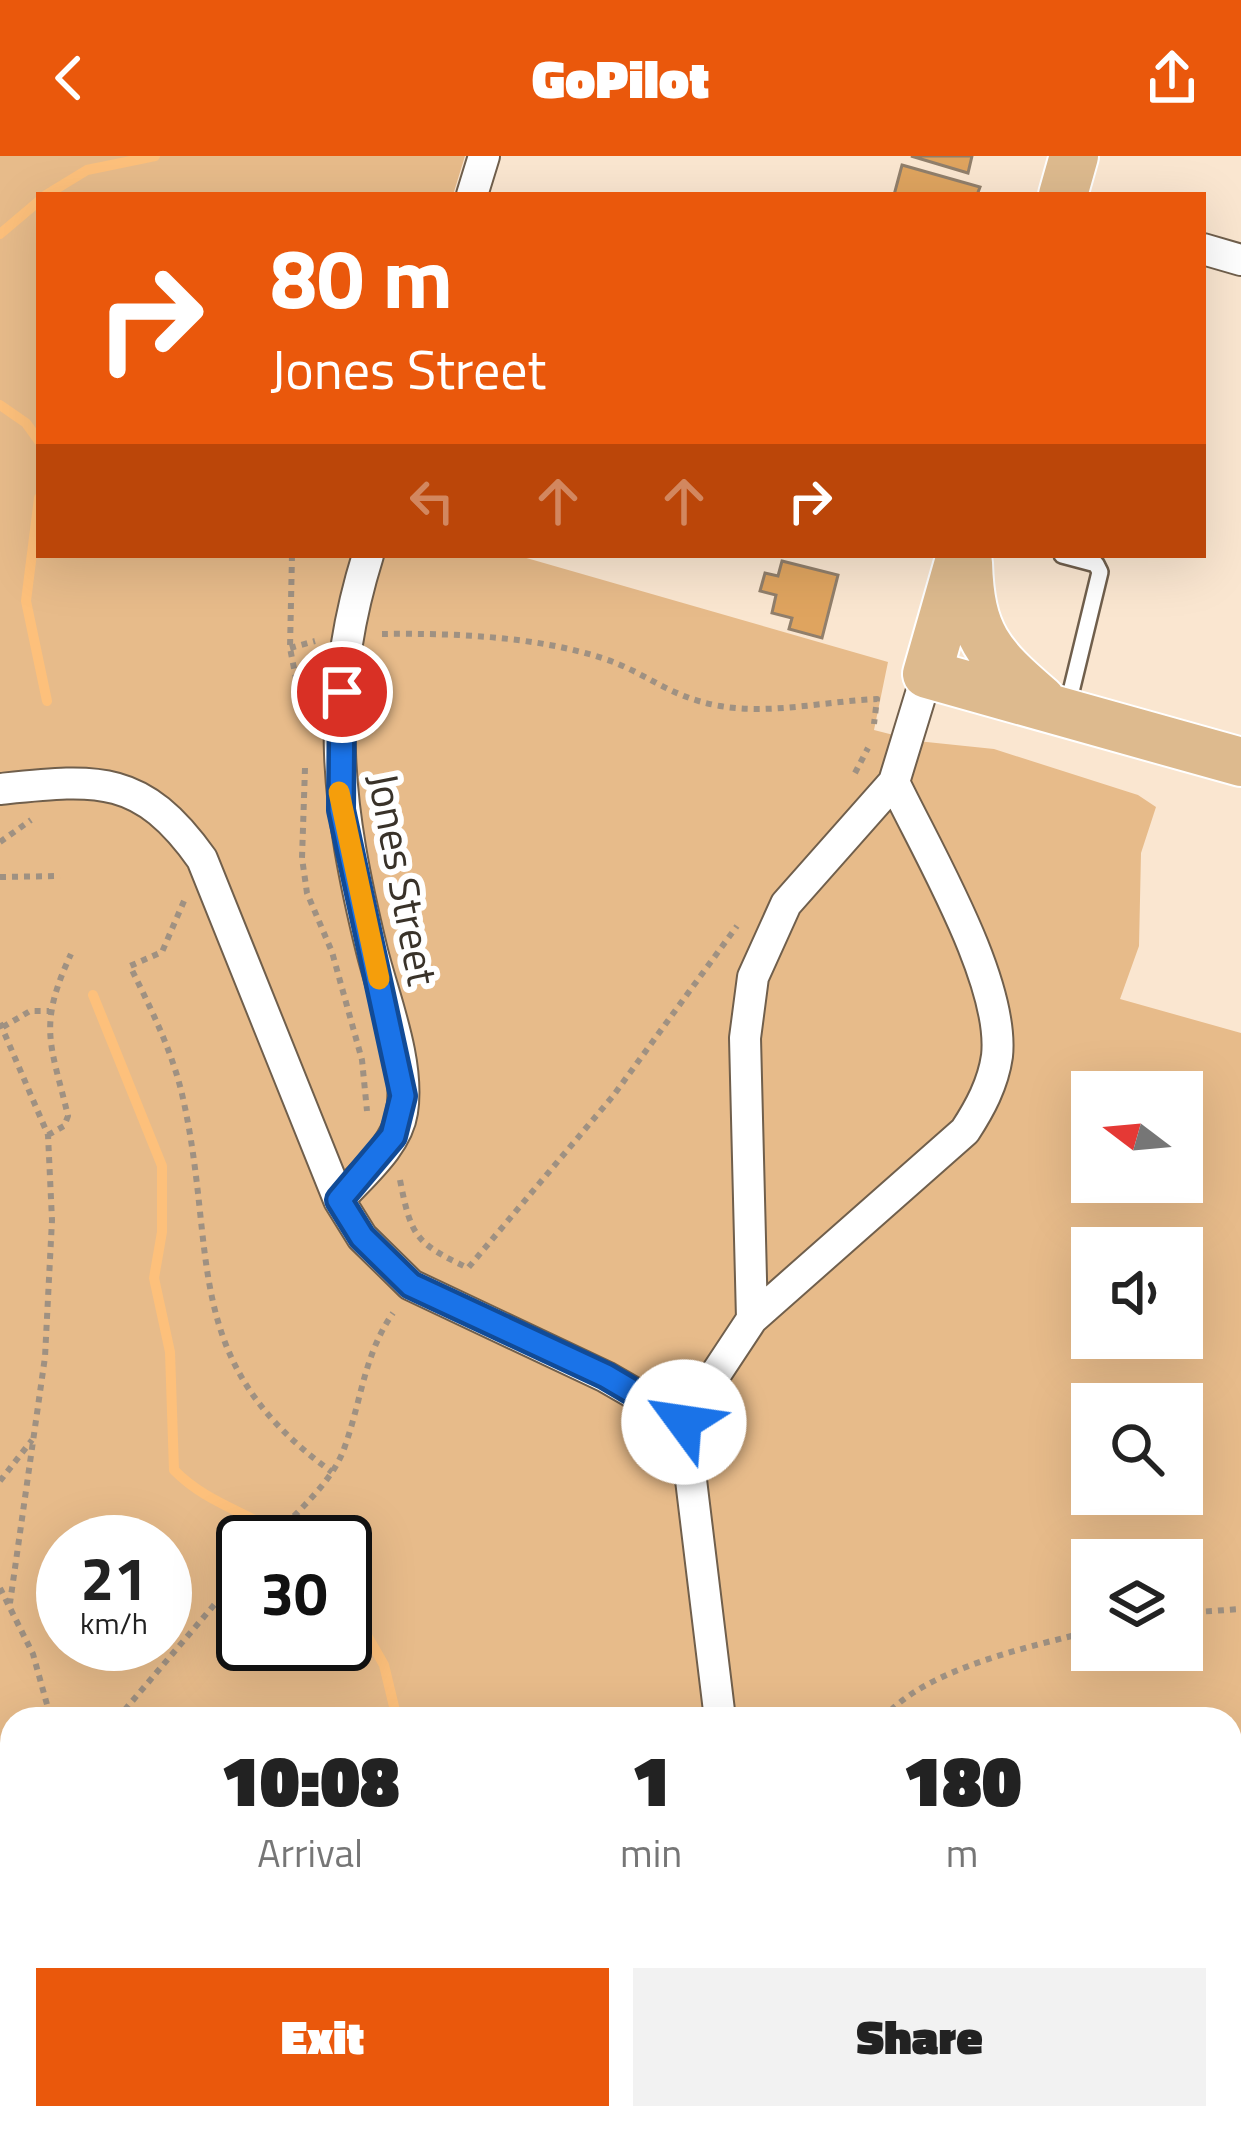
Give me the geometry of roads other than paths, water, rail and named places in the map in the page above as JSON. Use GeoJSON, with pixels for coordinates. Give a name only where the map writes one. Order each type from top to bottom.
{"type":"FeatureCollection","features":[{"type":"Feature","properties":{"kind":"main road"},"geometry":{"type":"LineString","coordinates":[[1064,192],[1074,156]]}},
{"type":"Feature","properties":{"kind":"main road"},"geometry":{"type":"LineString","coordinates":[[963,558],[926,674],[1241,762]]}},
{"type":"Feature","properties":{"kind":"main road"},"geometry":{"type":"LineString","coordinates":[[964,558],[982,640],[1001,667],[1060,712]]}},
{"type":"Feature","properties":{"kind":"street"},"geometry":{"type":"LineString","coordinates":[[473,192],[484,156]]}},
{"type":"Feature","properties":{"kind":"street"},"geometry":{"type":"LineString","coordinates":[[1206,250],[1241,260]]}},
{"type":"Feature","properties":{"kind":"street","name":"Jones Street"},"geometry":{"type":"LineString","coordinates":[[339,1200],[393,1136],[403,1096],[341,810],[338,732],[350,634],[367,558]]}},
{"type":"Feature","properties":{"kind":"street"},"geometry":{"type":"LineString","coordinates":[[752,1319],[745,1038],[752,977],[786,904],[894,782],[926,674]]}},
{"type":"Feature","properties":{"kind":"street"},"geometry":{"type":"LineString","coordinates":[[0,789],[68,782],[114,784],[155,804],[179,826],[202,859],[339,1200],[362,1237],[411,1285],[606,1376],[684,1422]]}},
{"type":"Feature","properties":{"kind":"street"},"geometry":{"type":"LineString","coordinates":[[719,1707],[684,1422],[752,1319],[949,1149],[983,1102],[997,1054],[989,988],[894,782]]}},
{"type":"Feature","properties":{"kind":"lane"},"geometry":{"type":"LineString","coordinates":[[1060,712],[1100,587],[1096,565],[1072,558]]}},
{"type":"Feature","properties":{"kind":"waterway"},"geometry":{"type":"LineString","coordinates":[[51,192],[87,170],[155,156]]}},
{"type":"Feature","properties":{"kind":"waterway"},"geometry":{"type":"LineString","coordinates":[[0,234],[36,204]]}},
{"type":"Feature","properties":{"kind":"waterway"},"geometry":{"type":"LineString","coordinates":[[0,405],[26,423],[36,437]]}},
{"type":"Feature","properties":{"kind":"waterway"},"geometry":{"type":"LineString","coordinates":[[36,522],[26,601],[47,701]]}},
{"type":"Feature","properties":{"kind":"waterway"},"geometry":{"type":"LineString","coordinates":[[93,995],[162,1166],[162,1232],[154,1278],[170,1352],[174,1470],[201,1492],[246,1515]]}},
{"type":"Feature","properties":{"kind":"waterway"},"geometry":{"type":"LineString","coordinates":[[372,1644],[384,1665],[394,1707]]}}]}
